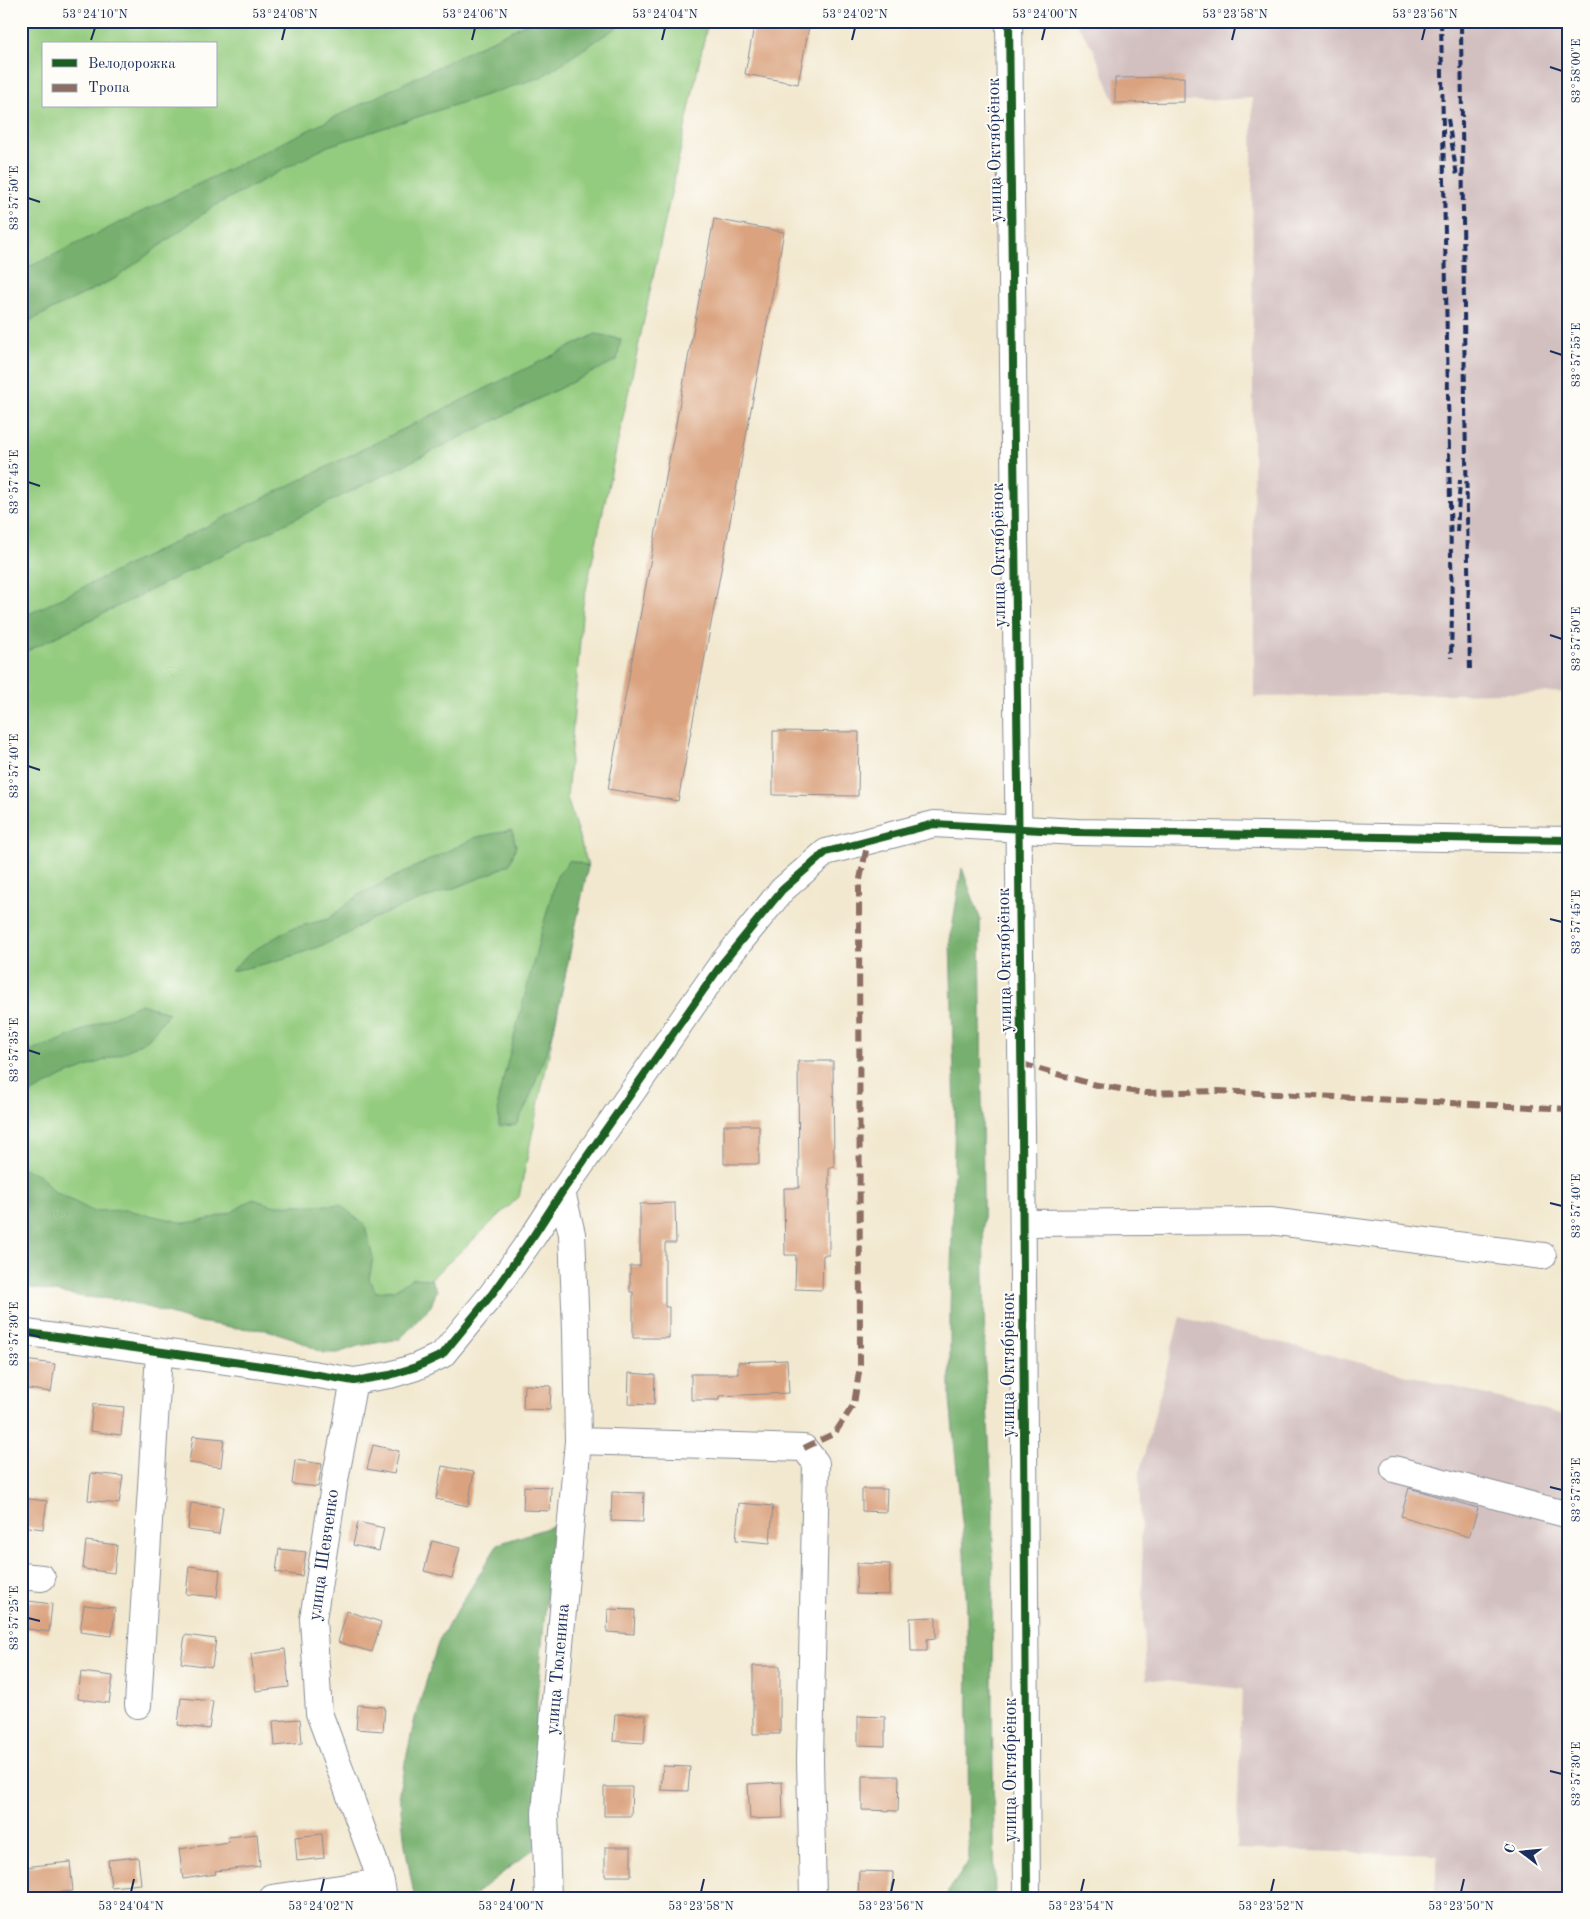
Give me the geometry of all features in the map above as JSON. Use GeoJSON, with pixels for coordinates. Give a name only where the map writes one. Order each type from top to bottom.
{"type":"FeatureCollection","features":[{"type":"Feature","properties":{"kind":"street","name":"улица Октябрёнок"},"geometry":{"type":"LineString","coordinates":[[1009,21],[1023,1223],[1027,1898]]}},
{"type":"Feature","properties":{"kind":"street"},"geometry":{"type":"LineString","coordinates":[[21,1332],[354,1380],[390,1375],[416,1367],[442,1355],[492,1294],[721,965],[782,890],[826,852],[934,824],[1077,832],[1569,840]]}},
{"type":"Feature","properties":{"kind":"street","name":"улица Тюленина"},"geometry":{"type":"LineString","coordinates":[[548,1898],[545,1813],[578,1441],[572,1234],[562,1192]]}},
{"type":"Feature","properties":{"kind":"street"},"geometry":{"type":"LineString","coordinates":[[1023,1223],[1270,1222],[1543,1256]]}},
{"type":"Feature","properties":{"kind":"street"},"geometry":{"type":"LineString","coordinates":[[138,1706],[159,1353]]}},
{"type":"Feature","properties":{"kind":"street","name":"улица Шевченко"},"geometry":{"type":"LineString","coordinates":[[354,1380],[313,1619],[319,1713],[383,1890]]}},
{"type":"Feature","properties":{"kind":"street"},"geometry":{"type":"LineString","coordinates":[[578,1441],[804,1448],[816,1463],[810,1760],[813,1898]]}},
{"type":"Feature","properties":{"kind":"street"},"geometry":{"type":"LineString","coordinates":[[1394,1469],[1569,1515]]}},
{"type":"Feature","properties":{"kind":"street"},"geometry":{"type":"LineString","coordinates":[[272,1898],[383,1890]]}},
{"type":"Feature","properties":{"kind":"shaded area"},"geometry":{"type":"Polygon","coordinates":[[[1074,21],[1569,21],[1569,692],[1254,697],[1252,98],[1184,102],[1115,103],[1093,48],[1074,21]]]}},
{"type":"Feature","properties":{"kind":"shaded area"},"geometry":{"type":"Polygon","coordinates":[[[1180,1317],[1569,1416],[1569,1898],[1436,1898],[1436,1855],[1236,1849],[1242,1689],[1146,1679],[1139,1475],[1180,1317]]]}},
{"type":"Feature","properties":{"kind":"green space"},"geometry":{"type":"Polygon","coordinates":[[[21,21],[708,21],[583,604],[567,798],[588,866],[519,1197],[367,1338],[21,1272],[21,21]]]}},
{"type":"Feature","properties":{"kind":"green space"},"geometry":{"type":"Polygon","coordinates":[[[531,21],[626,21],[541,77],[328,146],[212,207],[116,278],[21,325],[21,271],[531,21]]]}},
{"type":"Feature","properties":{"kind":"green space"},"geometry":{"type":"Polygon","coordinates":[[[596,334],[621,339],[617,360],[21,654],[21,618],[596,334]]]}},
{"type":"Feature","properties":{"kind":"green space"},"geometry":{"type":"Polygon","coordinates":[[[512,830],[516,846],[510,864],[372,919],[343,936],[313,949],[273,962],[231,971],[251,952],[290,929],[328,919],[359,895],[477,837],[512,830]]]}},
{"type":"Feature","properties":{"kind":"green space"},"geometry":{"type":"Polygon","coordinates":[[[570,860],[588,866],[553,1033],[528,1102],[516,1125],[499,1126],[498,1099],[541,933],[557,876],[570,860]]]}},
{"type":"Feature","properties":{"kind":"green space"},"geometry":{"type":"Polygon","coordinates":[[[962,868],[980,918],[985,1369],[993,1510],[992,1702],[995,1898],[947,1898],[948,1892],[969,1861],[967,1614],[963,1532],[950,1399],[950,1311],[955,1113],[950,940],[962,868]]]}},
{"type":"Feature","properties":{"kind":"green space"},"geometry":{"type":"Polygon","coordinates":[[[141,1004],[169,1013],[148,1039],[123,1053],[63,1076],[21,1099],[21,1053],[54,1043],[141,1004]]]}},
{"type":"Feature","properties":{"kind":"green space"},"geometry":{"type":"Polygon","coordinates":[[[21,1167],[40,1175],[52,1190],[92,1211],[127,1210],[185,1223],[206,1220],[232,1212],[253,1199],[271,1205],[341,1205],[365,1226],[373,1258],[369,1279],[376,1292],[394,1290],[413,1278],[431,1279],[437,1290],[431,1306],[400,1339],[358,1346],[338,1353],[323,1353],[293,1338],[267,1330],[237,1328],[193,1321],[123,1300],[84,1297],[21,1286],[21,1167]]]}},
{"type":"Feature","properties":{"kind":"green space"},"geometry":{"type":"Polygon","coordinates":[[[553,1526],[537,1699],[535,1848],[470,1898],[424,1898],[414,1895],[405,1845],[399,1791],[415,1718],[439,1640],[498,1544],[553,1526]]]}},
{"type":"Feature","properties":{"kind":"building"},"geometry":{"type":"Polygon","coordinates":[[[755,21],[810,21],[798,84],[745,74],[755,21]]]}},
{"type":"Feature","properties":{"kind":"building"},"geometry":{"type":"Polygon","coordinates":[[[1184,77],[1184,102],[1115,103],[1115,78],[1184,77]]]}},
{"type":"Feature","properties":{"kind":"building"},"geometry":{"type":"Polygon","coordinates":[[[714,219],[784,232],[678,801],[608,789],[714,219]]]}},
{"type":"Feature","properties":{"kind":"building"},"geometry":{"type":"Polygon","coordinates":[[[773,731],[859,732],[858,796],[773,795],[773,731]]]}},
{"type":"Feature","properties":{"kind":"building"},"geometry":{"type":"Polygon","coordinates":[[[798,1061],[833,1061],[834,1167],[829,1167],[829,1255],[823,1255],[822,1290],[795,1289],[796,1255],[785,1255],[784,1188],[799,1188],[798,1061]]]}},
{"type":"Feature","properties":{"kind":"building"},"geometry":{"type":"Polygon","coordinates":[[[724,1125],[759,1125],[759,1164],[724,1164],[724,1125]]]}},
{"type":"Feature","properties":{"kind":"building"},"geometry":{"type":"Polygon","coordinates":[[[675,1203],[676,1243],[665,1243],[665,1307],[669,1307],[669,1338],[633,1338],[633,1292],[630,1292],[630,1266],[640,1266],[640,1204],[675,1203]]]}},
{"type":"Feature","properties":{"kind":"building"},"geometry":{"type":"Polygon","coordinates":[[[24,1360],[55,1364],[51,1392],[21,1388],[24,1360]]]}},
{"type":"Feature","properties":{"kind":"building"},"geometry":{"type":"Polygon","coordinates":[[[787,1360],[789,1393],[719,1396],[719,1400],[691,1400],[691,1374],[738,1374],[738,1362],[787,1360]]]}},
{"type":"Feature","properties":{"kind":"building"},"geometry":{"type":"Polygon","coordinates":[[[629,1373],[655,1375],[654,1405],[628,1404],[629,1373]]]}},
{"type":"Feature","properties":{"kind":"building"},"geometry":{"type":"Polygon","coordinates":[[[524,1385],[551,1386],[550,1410],[523,1409],[524,1385]]]}},
{"type":"Feature","properties":{"kind":"building"},"geometry":{"type":"Polygon","coordinates":[[[93,1404],[124,1407],[121,1435],[90,1431],[93,1404]]]}},
{"type":"Feature","properties":{"kind":"building"},"geometry":{"type":"Polygon","coordinates":[[[193,1436],[224,1439],[221,1467],[189,1463],[193,1436]]]}},
{"type":"Feature","properties":{"kind":"building"},"geometry":{"type":"Polygon","coordinates":[[[373,1445],[399,1451],[394,1474],[367,1469],[373,1445]]]}},
{"type":"Feature","properties":{"kind":"building"},"geometry":{"type":"Polygon","coordinates":[[[295,1460],[322,1464],[318,1487],[292,1484],[295,1460]]]}},
{"type":"Feature","properties":{"kind":"building"},"geometry":{"type":"Polygon","coordinates":[[[442,1466],[474,1472],[468,1506],[436,1499],[442,1466]]]}},
{"type":"Feature","properties":{"kind":"building"},"geometry":{"type":"Polygon","coordinates":[[[91,1473],[123,1476],[119,1504],[88,1500],[91,1473]]]}},
{"type":"Feature","properties":{"kind":"building"},"geometry":{"type":"Polygon","coordinates":[[[524,1486],[551,1487],[550,1511],[523,1510],[524,1486]]]}},
{"type":"Feature","properties":{"kind":"building"},"geometry":{"type":"Polygon","coordinates":[[[1409,1488],[1478,1508],[1469,1537],[1401,1516],[1409,1488]]]}},
{"type":"Feature","properties":{"kind":"building"},"geometry":{"type":"Polygon","coordinates":[[[862,1489],[887,1489],[886,1512],[862,1511],[862,1489]]]}},
{"type":"Feature","properties":{"kind":"building"},"geometry":{"type":"Polygon","coordinates":[[[612,1492],[644,1493],[643,1522],[611,1521],[612,1492]]]}},
{"type":"Feature","properties":{"kind":"building"},"geometry":{"type":"Polygon","coordinates":[[[21,1498],[47,1501],[43,1529],[21,1526],[21,1498]]]}},
{"type":"Feature","properties":{"kind":"building"},"geometry":{"type":"Polygon","coordinates":[[[191,1503],[223,1507],[219,1534],[188,1530],[191,1503]]]}},
{"type":"Feature","properties":{"kind":"building"},"geometry":{"type":"Polygon","coordinates":[[[739,1503],[773,1506],[770,1543],[736,1540],[739,1503]]]}},
{"type":"Feature","properties":{"kind":"building"},"geometry":{"type":"Polygon","coordinates":[[[358,1522],[384,1528],[379,1551],[353,1545],[358,1522]]]}},
{"type":"Feature","properties":{"kind":"building"},"geometry":{"type":"Polygon","coordinates":[[[86,1541],[117,1545],[114,1573],[83,1569],[86,1541]]]}},
{"type":"Feature","properties":{"kind":"building"},"geometry":{"type":"Polygon","coordinates":[[[432,1541],[460,1548],[452,1578],[424,1571],[432,1541]]]}},
{"type":"Feature","properties":{"kind":"building"},"geometry":{"type":"Polygon","coordinates":[[[279,1549],[306,1552],[302,1576],[276,1572],[279,1549]]]}},
{"type":"Feature","properties":{"kind":"building"},"geometry":{"type":"Polygon","coordinates":[[[857,1563],[890,1564],[889,1595],[856,1594],[857,1563]]]}},
{"type":"Feature","properties":{"kind":"building"},"geometry":{"type":"Polygon","coordinates":[[[189,1566],[220,1570],[217,1597],[186,1594],[189,1566]]]}},
{"type":"Feature","properties":{"kind":"building"},"geometry":{"type":"Polygon","coordinates":[[[21,1600],[52,1604],[49,1632],[21,1628],[21,1600]]]}},
{"type":"Feature","properties":{"kind":"building"},"geometry":{"type":"Polygon","coordinates":[[[84,1605],[115,1608],[112,1636],[80,1632],[84,1605]]]}},
{"type":"Feature","properties":{"kind":"building"},"geometry":{"type":"Polygon","coordinates":[[[608,1609],[635,1610],[634,1634],[607,1632],[608,1609]]]}},
{"type":"Feature","properties":{"kind":"building"},"geometry":{"type":"Polygon","coordinates":[[[347,1611],[381,1622],[372,1652],[338,1642],[347,1611]]]}},
{"type":"Feature","properties":{"kind":"building"},"geometry":{"type":"Polygon","coordinates":[[[936,1617],[936,1638],[927,1639],[927,1651],[911,1651],[910,1618],[936,1617]]]}},
{"type":"Feature","properties":{"kind":"building"},"geometry":{"type":"Polygon","coordinates":[[[185,1635],[216,1639],[212,1667],[181,1663],[185,1635]]]}},
{"type":"Feature","properties":{"kind":"building"},"geometry":{"type":"Polygon","coordinates":[[[285,1649],[289,1687],[256,1691],[251,1654],[285,1649]]]}},
{"type":"Feature","properties":{"kind":"building"},"geometry":{"type":"Polygon","coordinates":[[[753,1666],[780,1666],[780,1734],[753,1734],[753,1666]]]}},
{"type":"Feature","properties":{"kind":"building"},"geometry":{"type":"Polygon","coordinates":[[[81,1672],[113,1676],[109,1703],[78,1699],[81,1672]]]}},
{"type":"Feature","properties":{"kind":"building"},"geometry":{"type":"Polygon","coordinates":[[[181,1698],[213,1701],[209,1729],[178,1725],[181,1698]]]}},
{"type":"Feature","properties":{"kind":"building"},"geometry":{"type":"Polygon","coordinates":[[[358,1705],[385,1707],[383,1731],[356,1729],[358,1705]]]}},
{"type":"Feature","properties":{"kind":"building"},"geometry":{"type":"Polygon","coordinates":[[[615,1714],[646,1715],[644,1743],[613,1741],[615,1714]]]}},
{"type":"Feature","properties":{"kind":"building"},"geometry":{"type":"Polygon","coordinates":[[[858,1716],[885,1717],[885,1746],[858,1745],[858,1716]]]}},
{"type":"Feature","properties":{"kind":"building"},"geometry":{"type":"Polygon","coordinates":[[[300,1719],[302,1743],[275,1746],[273,1721],[300,1719]]]}},
{"type":"Feature","properties":{"kind":"building"},"geometry":{"type":"Polygon","coordinates":[[[663,1766],[690,1767],[688,1791],[661,1790],[663,1766]]]}},
{"type":"Feature","properties":{"kind":"building"},"geometry":{"type":"Polygon","coordinates":[[[862,1776],[899,1776],[898,1811],[862,1810],[862,1776]]]}},
{"type":"Feature","properties":{"kind":"building"},"geometry":{"type":"Polygon","coordinates":[[[782,1782],[783,1818],[750,1819],[748,1784],[782,1782]]]}},
{"type":"Feature","properties":{"kind":"building"},"geometry":{"type":"Polygon","coordinates":[[[604,1787],[632,1787],[631,1816],[604,1816],[604,1787]]]}},
{"type":"Feature","properties":{"kind":"building"},"geometry":{"type":"Polygon","coordinates":[[[257,1834],[260,1866],[215,1871],[216,1874],[183,1879],[179,1849],[229,1842],[228,1837],[257,1834]]]}},
{"type":"Feature","properties":{"kind":"building"},"geometry":{"type":"Polygon","coordinates":[[[322,1834],[324,1858],[297,1861],[295,1837],[322,1834]]]}},
{"type":"Feature","properties":{"kind":"building"},"geometry":{"type":"Polygon","coordinates":[[[605,1847],[631,1847],[631,1876],[605,1876],[605,1847]]]}},
{"type":"Feature","properties":{"kind":"building"},"geometry":{"type":"Polygon","coordinates":[[[138,1857],[141,1884],[111,1887],[108,1860],[138,1857]]]}},
{"type":"Feature","properties":{"kind":"building"},"geometry":{"type":"Polygon","coordinates":[[[70,1862],[73,1891],[27,1896],[24,1867],[70,1862]]]}},
{"type":"Feature","properties":{"kind":"building"},"geometry":{"type":"Polygon","coordinates":[[[859,1871],[893,1872],[892,1898],[858,1898],[859,1871]]]}},
{"type":"Feature","properties":{"kind":"railway"},"geometry":{"type":"LineString","coordinates":[[1441,21],[1452,610],[1451,658]]}},
{"type":"Feature","properties":{"kind":"railway"},"geometry":{"type":"LineString","coordinates":[[1461,25],[1470,671]]}},
{"type":"Feature","properties":{"kind":"railway"},"geometry":{"type":"LineString","coordinates":[[1448,119],[1457,176]]}},
{"type":"Feature","properties":{"kind":"railway"},"geometry":{"type":"LineString","coordinates":[[1457,532],[1460,480]]}},
{"type":"Feature","properties":{"kind":"marked path"},"geometry":{"type":"LineString","coordinates":[[804,1448],[835,1433],[854,1404],[860,1366],[859,884],[868,841]]}},
{"type":"Feature","properties":{"kind":"marked path"},"geometry":{"type":"LineString","coordinates":[[1022,1064],[1092,1084],[1143,1093],[1218,1091],[1569,1109]]}},
{"type":"Feature","properties":{"kind":"cycle path"},"geometry":{"type":"LineString","coordinates":[[1009,21],[1022,1128],[1027,1898]]}},
{"type":"Feature","properties":{"kind":"cycle path"},"geometry":{"type":"LineString","coordinates":[[21,1332],[283,1369],[354,1381],[390,1375],[416,1367],[442,1355],[492,1294],[721,965],[782,890],[826,852],[934,824],[1077,832],[1569,840]]}}]}
